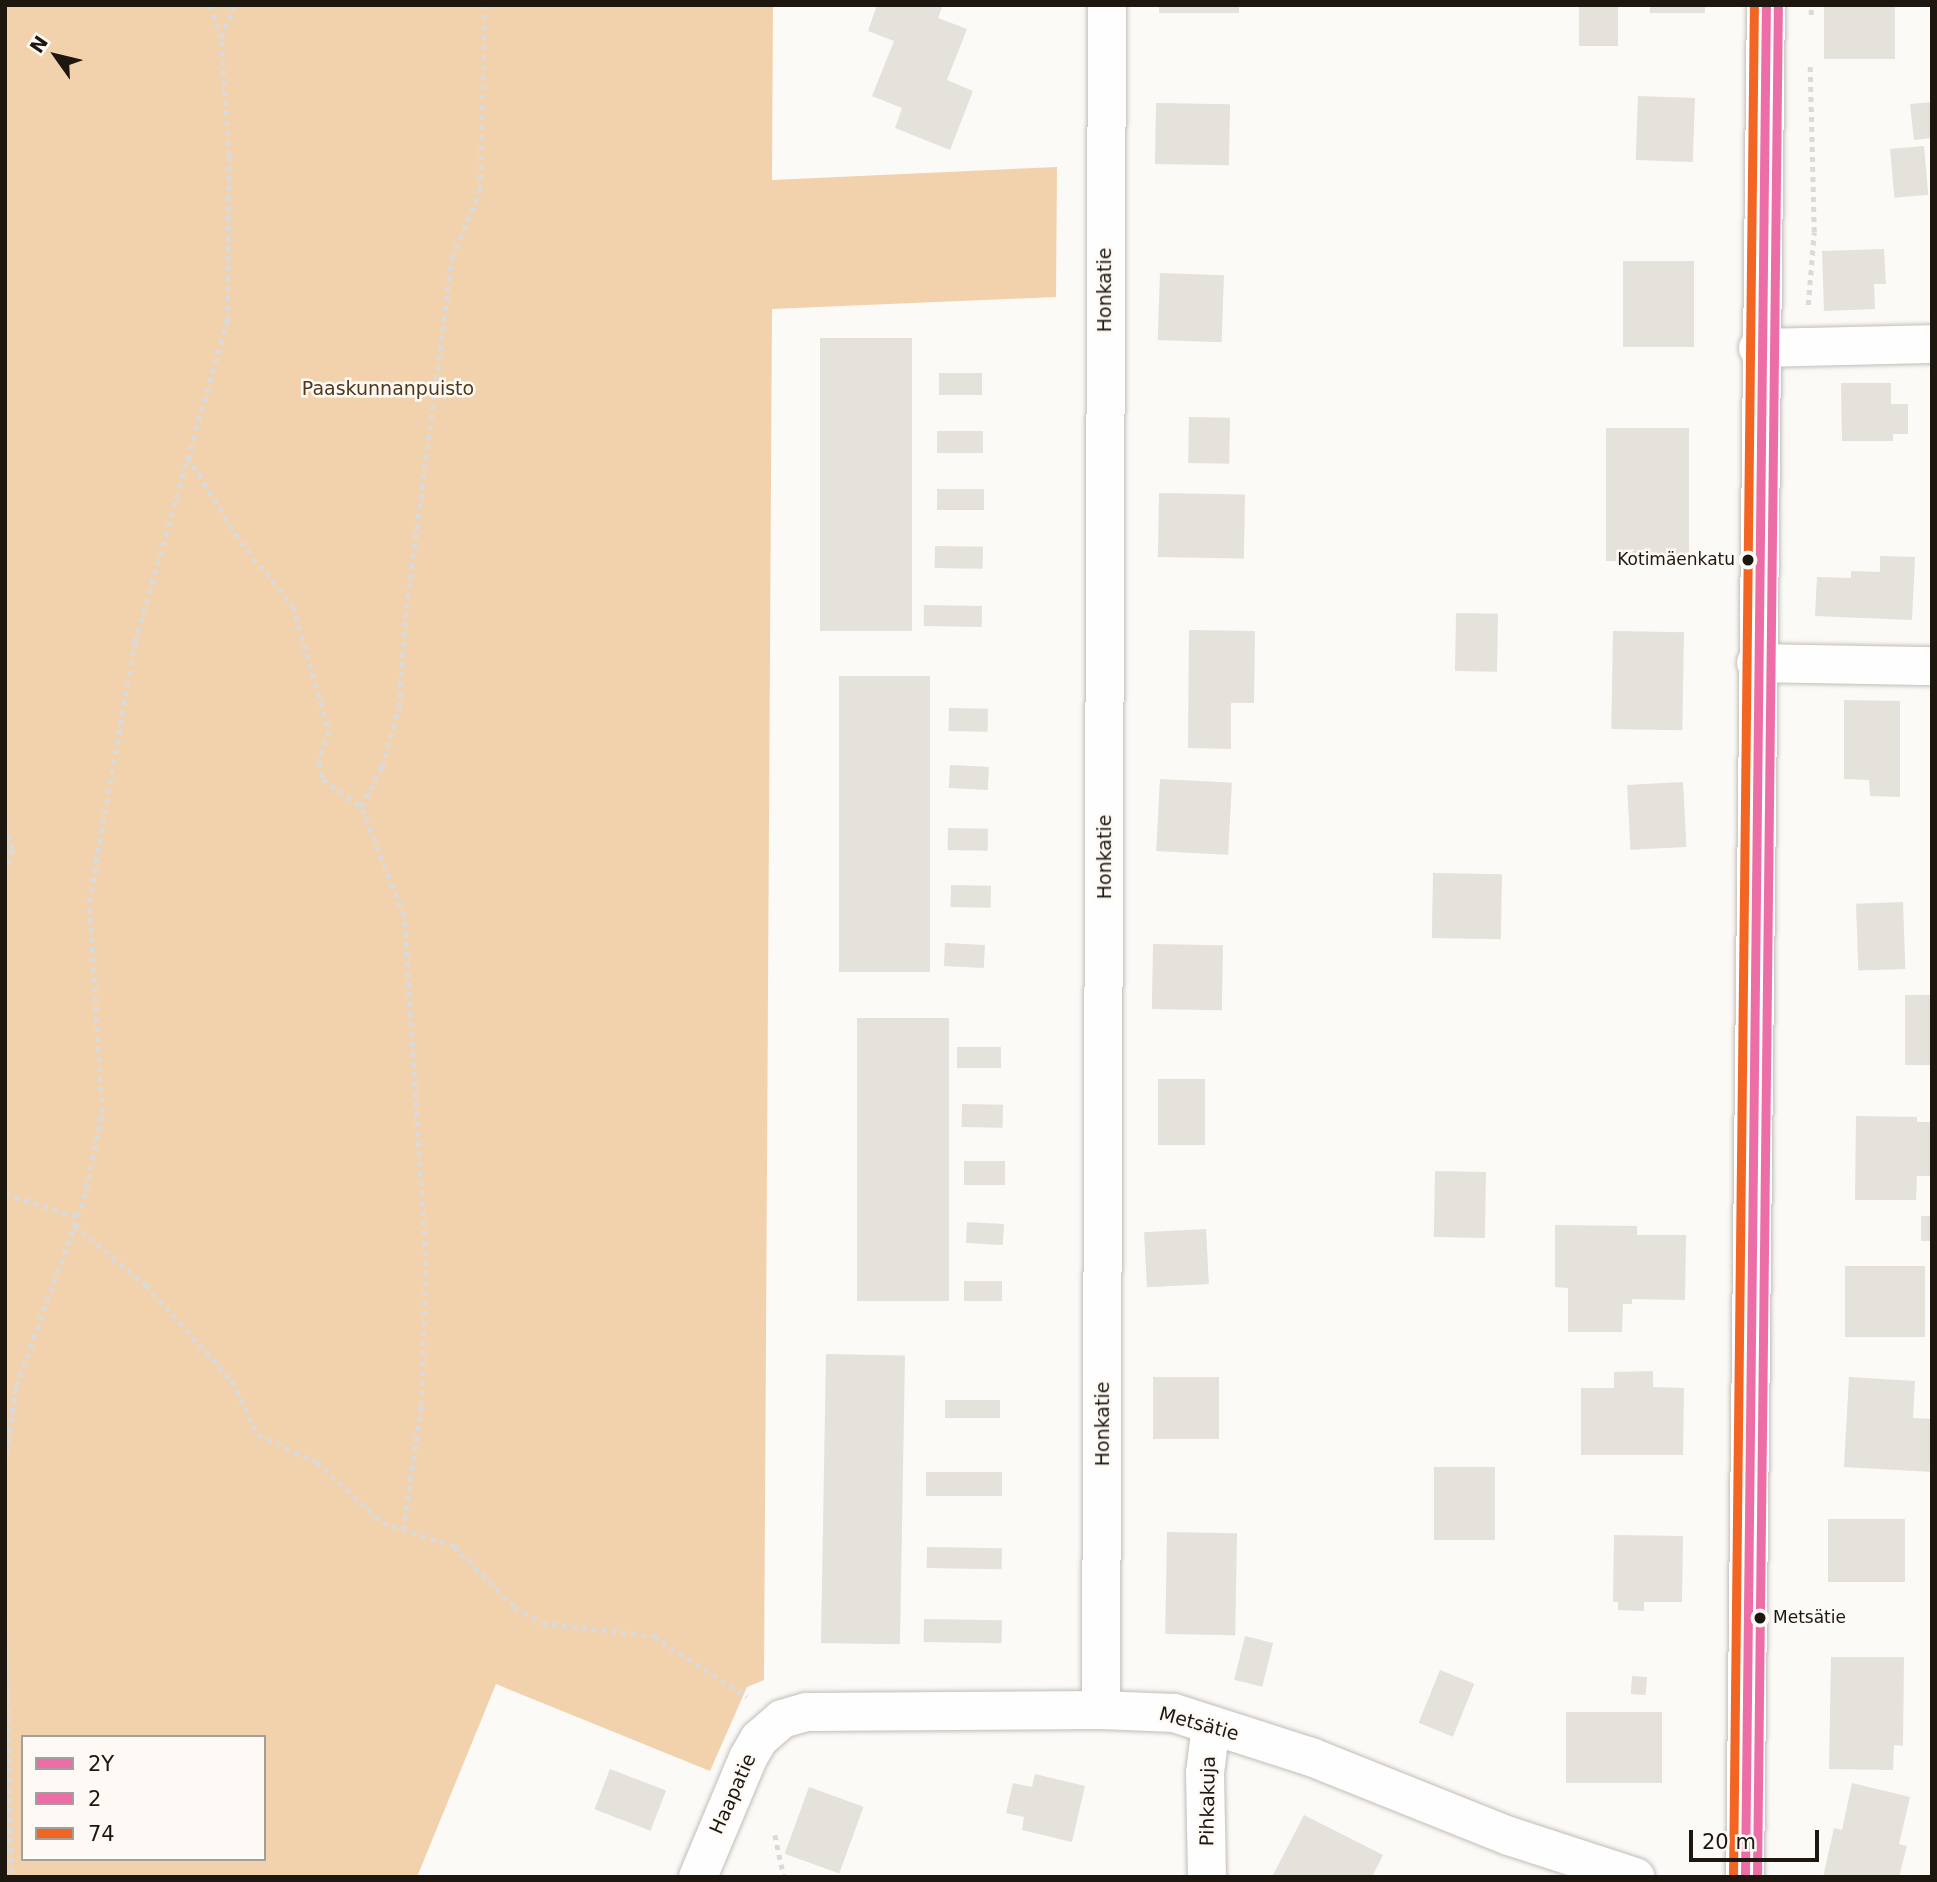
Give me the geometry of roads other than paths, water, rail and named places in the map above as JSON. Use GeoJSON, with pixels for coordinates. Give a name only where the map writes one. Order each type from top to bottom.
{"type":"FeatureCollection","features":[{"type":"Feature","properties":{"kind":"street","name":"Honkatie"},"geometry":{"type":"LineString","coordinates":[[1101,1710],[1107,5]]}},
{"type":"Feature","properties":{"kind":"street"},"geometry":{"type":"LineString","coordinates":[[1745,1877],[1758,348],[1766,5]]}},
{"type":"Feature","properties":{"kind":"street"},"geometry":{"type":"LineString","coordinates":[[1758,348],[1932,344]]}},
{"type":"Feature","properties":{"kind":"street"},"geometry":{"type":"LineString","coordinates":[[1756,663],[1932,666]]}},
{"type":"Feature","properties":{"kind":"street","name":"Metsätie"},"geometry":{"type":"LineString","coordinates":[[782,1719],[807,1713],[1101,1710],[1174,1713],[1311,1757],[1510,1836],[1635,1877]]}},
{"type":"Feature","properties":{"kind":"street","name":"Haapatie"},"geometry":{"type":"LineString","coordinates":[[698,1877],[748,1758],[759,1739],[782,1719]]}},
{"type":"Feature","properties":{"kind":"street","name":"Pihkakuja"},"geometry":{"type":"LineString","coordinates":[[1207,1877],[1205,1773],[1211,1726]]}},
{"type":"Feature","properties":{"kind":"place","name":"Kotimäenkatu"},"geometry":{"type":"Point","coordinates":[1748,560]}},
{"type":"Feature","properties":{"kind":"place","name":"Metsätie"},"geometry":{"type":"Point","coordinates":[1760,1618]}},
{"type":"Feature","properties":{"kind":"park label","name":"Paaskunnanpuisto"},"geometry":{"type":"Point","coordinates":[388,389]}}]}
